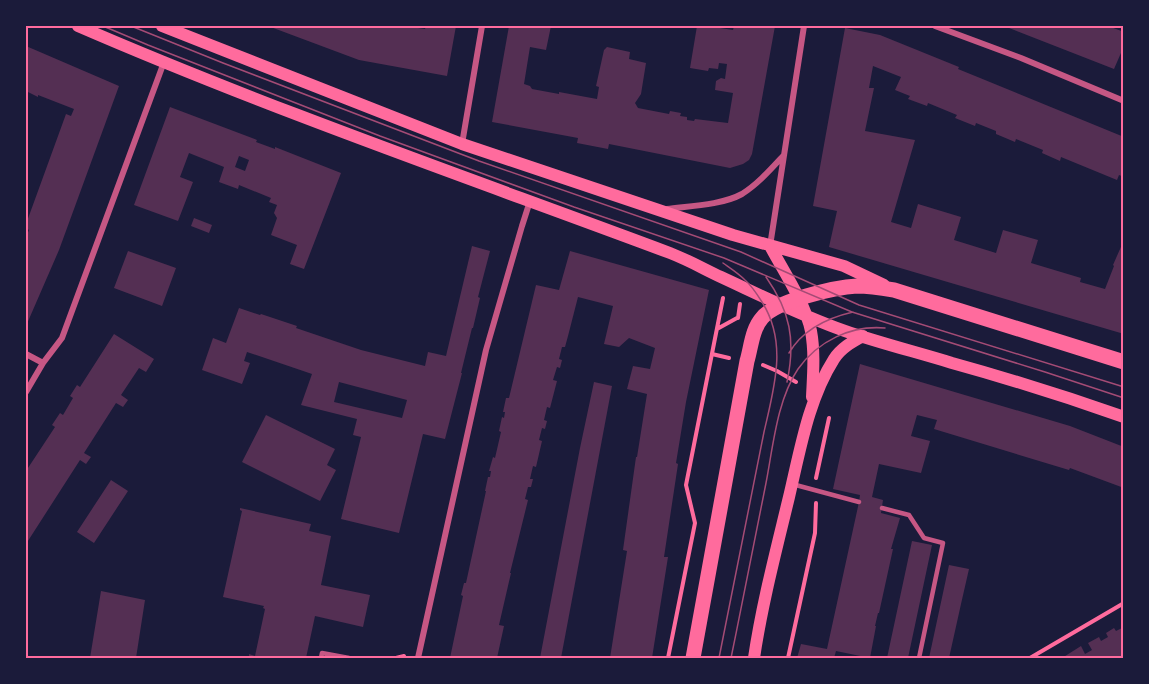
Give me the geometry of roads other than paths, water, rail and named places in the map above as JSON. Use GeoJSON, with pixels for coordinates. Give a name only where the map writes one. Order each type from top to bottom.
{"type":"FeatureCollection","features":[{"type":"Feature","properties":{"kind":"main road"},"geometry":{"type":"LineString","coordinates":[[78,26],[164,62],[429,165],[680,257],[834,327],[1124,417]]}},
{"type":"Feature","properties":{"kind":"main road"},"geometry":{"type":"LineString","coordinates":[[165,26],[462,144],[659,211],[770,246],[844,266],[894,290]]}},
{"type":"Feature","properties":{"kind":"main road"},"geometry":{"type":"LineString","coordinates":[[754,658],[759,621],[811,407],[813,389],[814,352],[807,315],[770,246]]}},
{"type":"Feature","properties":{"kind":"main road"},"geometry":{"type":"LineString","coordinates":[[693,658],[747,361],[754,332],[762,317],[782,304],[799,298],[843,287],[872,286],[894,290],[1124,362]]}},
{"type":"Feature","properties":{"kind":"main road"},"geometry":{"type":"LineString","coordinates":[[811,407],[835,357],[844,348],[863,336]]}},
{"type":"Feature","properties":{"kind":"street"},"geometry":{"type":"LineString","coordinates":[[462,144],[482,26]]}},
{"type":"Feature","properties":{"kind":"street"},"geometry":{"type":"LineString","coordinates":[[770,246],[804,26]]}},
{"type":"Feature","properties":{"kind":"street"},"geometry":{"type":"LineString","coordinates":[[935,26],[1021,58],[1124,101]]}},
{"type":"Feature","properties":{"kind":"street"},"geometry":{"type":"LineString","coordinates":[[26,392],[43,363],[62,338],[164,62]]}},
{"type":"Feature","properties":{"kind":"street"},"geometry":{"type":"LineString","coordinates":[[659,211],[719,201],[741,194],[759,181],[784,154]]}},
{"type":"Feature","properties":{"kind":"street"},"geometry":{"type":"LineString","coordinates":[[410,658],[419,655],[486,350],[531,201]]}},
{"type":"Feature","properties":{"kind":"street"},"geometry":{"type":"LineString","coordinates":[[26,354],[43,363]]}},
{"type":"Feature","properties":{"kind":"lane"},"geometry":{"type":"LineString","coordinates":[[792,484],[859,502]]}},
{"type":"Feature","properties":{"kind":"lane"},"geometry":{"type":"LineString","coordinates":[[882,508],[909,515],[924,538],[943,543],[919,658]]}},
{"type":"Feature","properties":{"kind":"lane"},"geometry":{"type":"LineString","coordinates":[[321,658],[322,653],[349,658]]}},
{"type":"Feature","properties":{"kind":"tram line"},"geometry":{"type":"LineString","coordinates":[[103,26],[380,136],[574,207],[724,258],[852,312],[1124,398]]}},
{"type":"Feature","properties":{"kind":"tram line"},"geometry":{"type":"LineString","coordinates":[[131,26],[479,161],[741,252],[859,305],[1124,387]]}},
{"type":"Feature","properties":{"kind":"tram line"},"geometry":{"type":"LineString","coordinates":[[719,658],[777,366],[775,333],[762,302],[748,282],[723,263]]}},
{"type":"Feature","properties":{"kind":"tram line"},"geometry":{"type":"LineString","coordinates":[[766,277],[781,302],[789,326],[791,353],[787,382]]}},
{"type":"Feature","properties":{"kind":"tram line"},"geometry":{"type":"LineString","coordinates":[[789,353],[801,337],[816,326],[853,312]]}},
{"type":"Feature","properties":{"kind":"tram line"},"geometry":{"type":"LineString","coordinates":[[731,658],[780,409],[791,381],[806,359],[825,343],[848,332],[885,328]]}}]}
